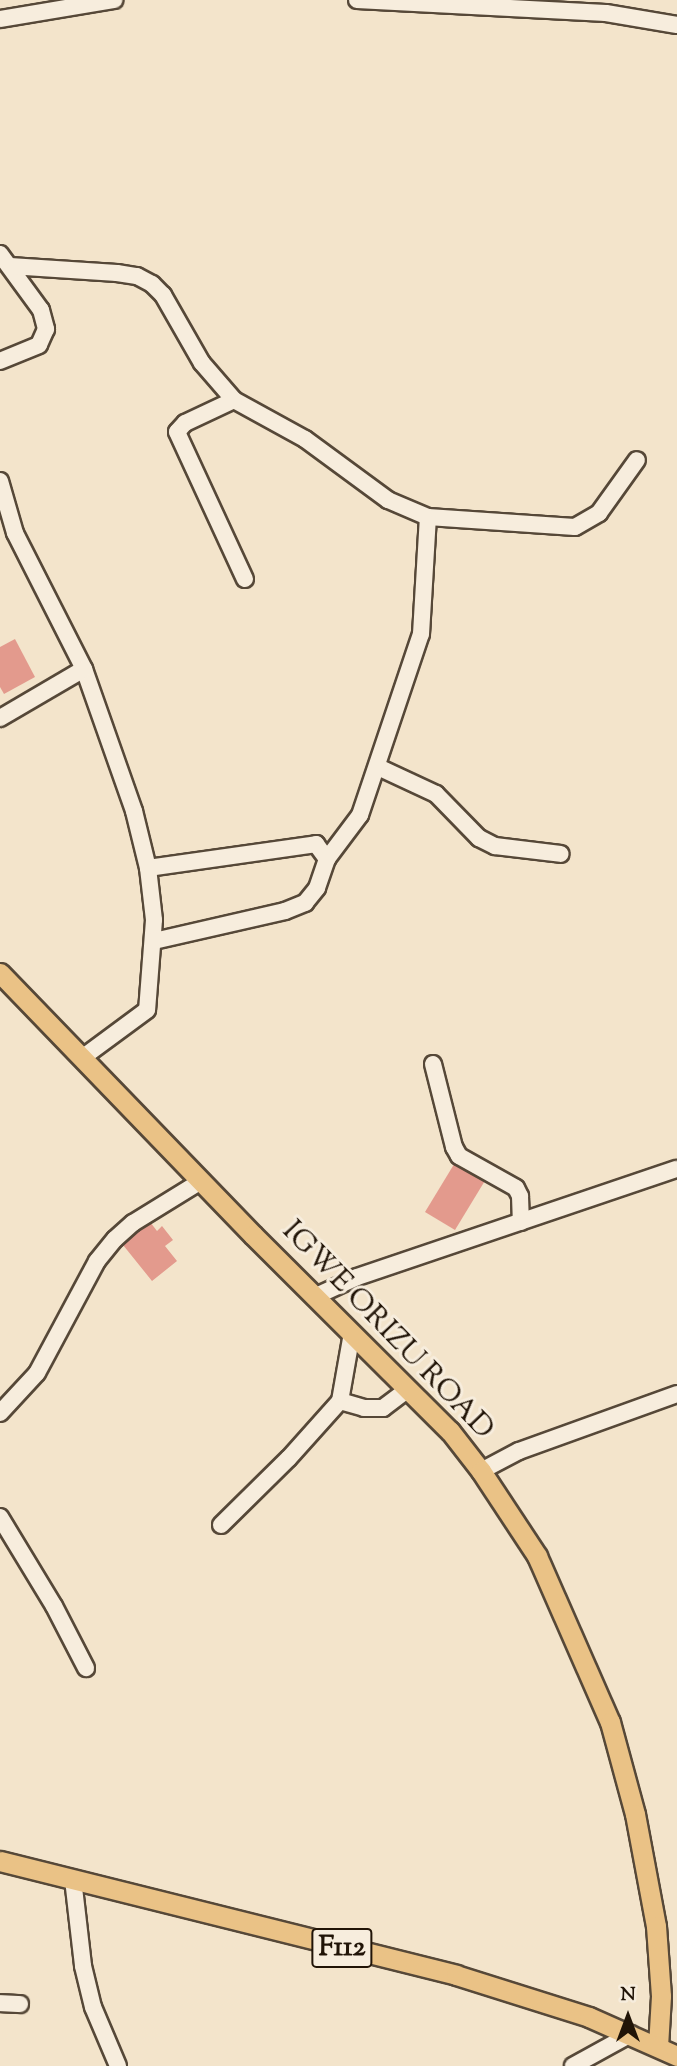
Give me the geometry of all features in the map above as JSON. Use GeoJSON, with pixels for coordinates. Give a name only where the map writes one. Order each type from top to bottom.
{"type":"FeatureCollection","features":[{"type":"Feature","properties":{"kind":"main road","name":"IGWE ORIZU ROAD"},"geometry":{"type":"LineString","coordinates":[[0,972],[314,1297],[450,1432],[481,1471],[537,1556],[610,1722],[635,1814],[656,1926],[662,1996],[657,2046]]}},
{"type":"Feature","properties":{"kind":"main road","name":"F112"},"geometry":{"type":"LineString","coordinates":[[0,1861],[456,1975],[542,2000],[677,2056]]}},
{"type":"Feature","properties":{"kind":"street"},"geometry":{"type":"LineString","coordinates":[[0,19],[75,3],[114,0]]}},
{"type":"Feature","properties":{"kind":"street"},"geometry":{"type":"LineString","coordinates":[[357,0],[606,13],[677,25]]}},
{"type":"Feature","properties":{"kind":"street"},"geometry":{"type":"LineString","coordinates":[[0,361],[39,345],[46,329],[41,310],[5,260]]}},
{"type":"Feature","properties":{"kind":"street"},"geometry":{"type":"LineString","coordinates":[[5,260],[137,276],[152,284],[163,295],[202,363],[234,400],[305,439],[388,500],[428,517],[575,527],[599,513],[637,460]]}},
{"type":"Feature","properties":{"kind":"street"},"geometry":{"type":"LineString","coordinates":[[234,400],[185,423],[177,432],[245,579]]}},
{"type":"Feature","properties":{"kind":"street"},"geometry":{"type":"LineString","coordinates":[[0,481],[15,533],[83,669],[134,811],[148,868],[154,941],[148,967],[147,1010],[82,1058]]}},
{"type":"Feature","properties":{"kind":"street"},"geometry":{"type":"LineString","coordinates":[[154,941],[257,919],[305,903],[317,888],[327,859],[360,815],[391,716],[421,634],[428,517]]}},
{"type":"Feature","properties":{"kind":"street"},"geometry":{"type":"LineString","coordinates":[[0,718],[83,669]]}},
{"type":"Feature","properties":{"kind":"street"},"geometry":{"type":"LineString","coordinates":[[377,767],[436,794],[480,838],[495,846],[561,854]]}},
{"type":"Feature","properties":{"kind":"street"},"geometry":{"type":"LineString","coordinates":[[148,868],[316,844],[327,859]]}},
{"type":"Feature","properties":{"kind":"street"},"geometry":{"type":"LineString","coordinates":[[433,1064],[454,1147],[459,1156],[516,1188],[520,1196],[521,1222]]}},
{"type":"Feature","properties":{"kind":"street"},"geometry":{"type":"LineString","coordinates":[[314,1297],[357,1277],[676,1169]]}},
{"type":"Feature","properties":{"kind":"street"},"geometry":{"type":"LineString","coordinates":[[0,1413],[37,1373],[97,1261],[115,1239],[133,1223],[201,1181]]}},
{"type":"Feature","properties":{"kind":"street"},"geometry":{"type":"LineString","coordinates":[[221,1525],[289,1458],[340,1401],[352,1333]]}},
{"type":"Feature","properties":{"kind":"street"},"geometry":{"type":"LineString","coordinates":[[340,1401],[364,1408],[383,1408],[408,1389]]}},
{"type":"Feature","properties":{"kind":"street"},"geometry":{"type":"LineString","coordinates":[[481,1471],[519,1451],[677,1394]]}},
{"type":"Feature","properties":{"kind":"street"},"geometry":{"type":"LineString","coordinates":[[0,1517],[54,1606],[86,1668]]}},
{"type":"Feature","properties":{"kind":"street"},"geometry":{"type":"LineString","coordinates":[[73,1880],[83,1966],[93,2007],[118,2066]]}},
{"type":"Feature","properties":{"kind":"street"},"geometry":{"type":"LineString","coordinates":[[0,2003],[20,2004]]}},
{"type":"Feature","properties":{"kind":"street"},"geometry":{"type":"LineString","coordinates":[[573,2066],[631,2035]]}},
{"type":"Feature","properties":{"kind":"building"},"geometry":{"type":"Polygon","coordinates":[[[15,639],[35,677],[4,694],[0,687],[0,647],[15,639]]]}},
{"type":"Feature","properties":{"kind":"building"},"geometry":{"type":"Polygon","coordinates":[[[456,1161],[486,1179],[455,1230],[425,1212],[456,1161]]]}},
{"type":"Feature","properties":{"kind":"building"},"geometry":{"type":"Polygon","coordinates":[[[147,1218],[157,1231],[162,1226],[173,1240],[165,1246],[177,1261],[152,1281],[119,1240],[147,1218]]]}}]}
